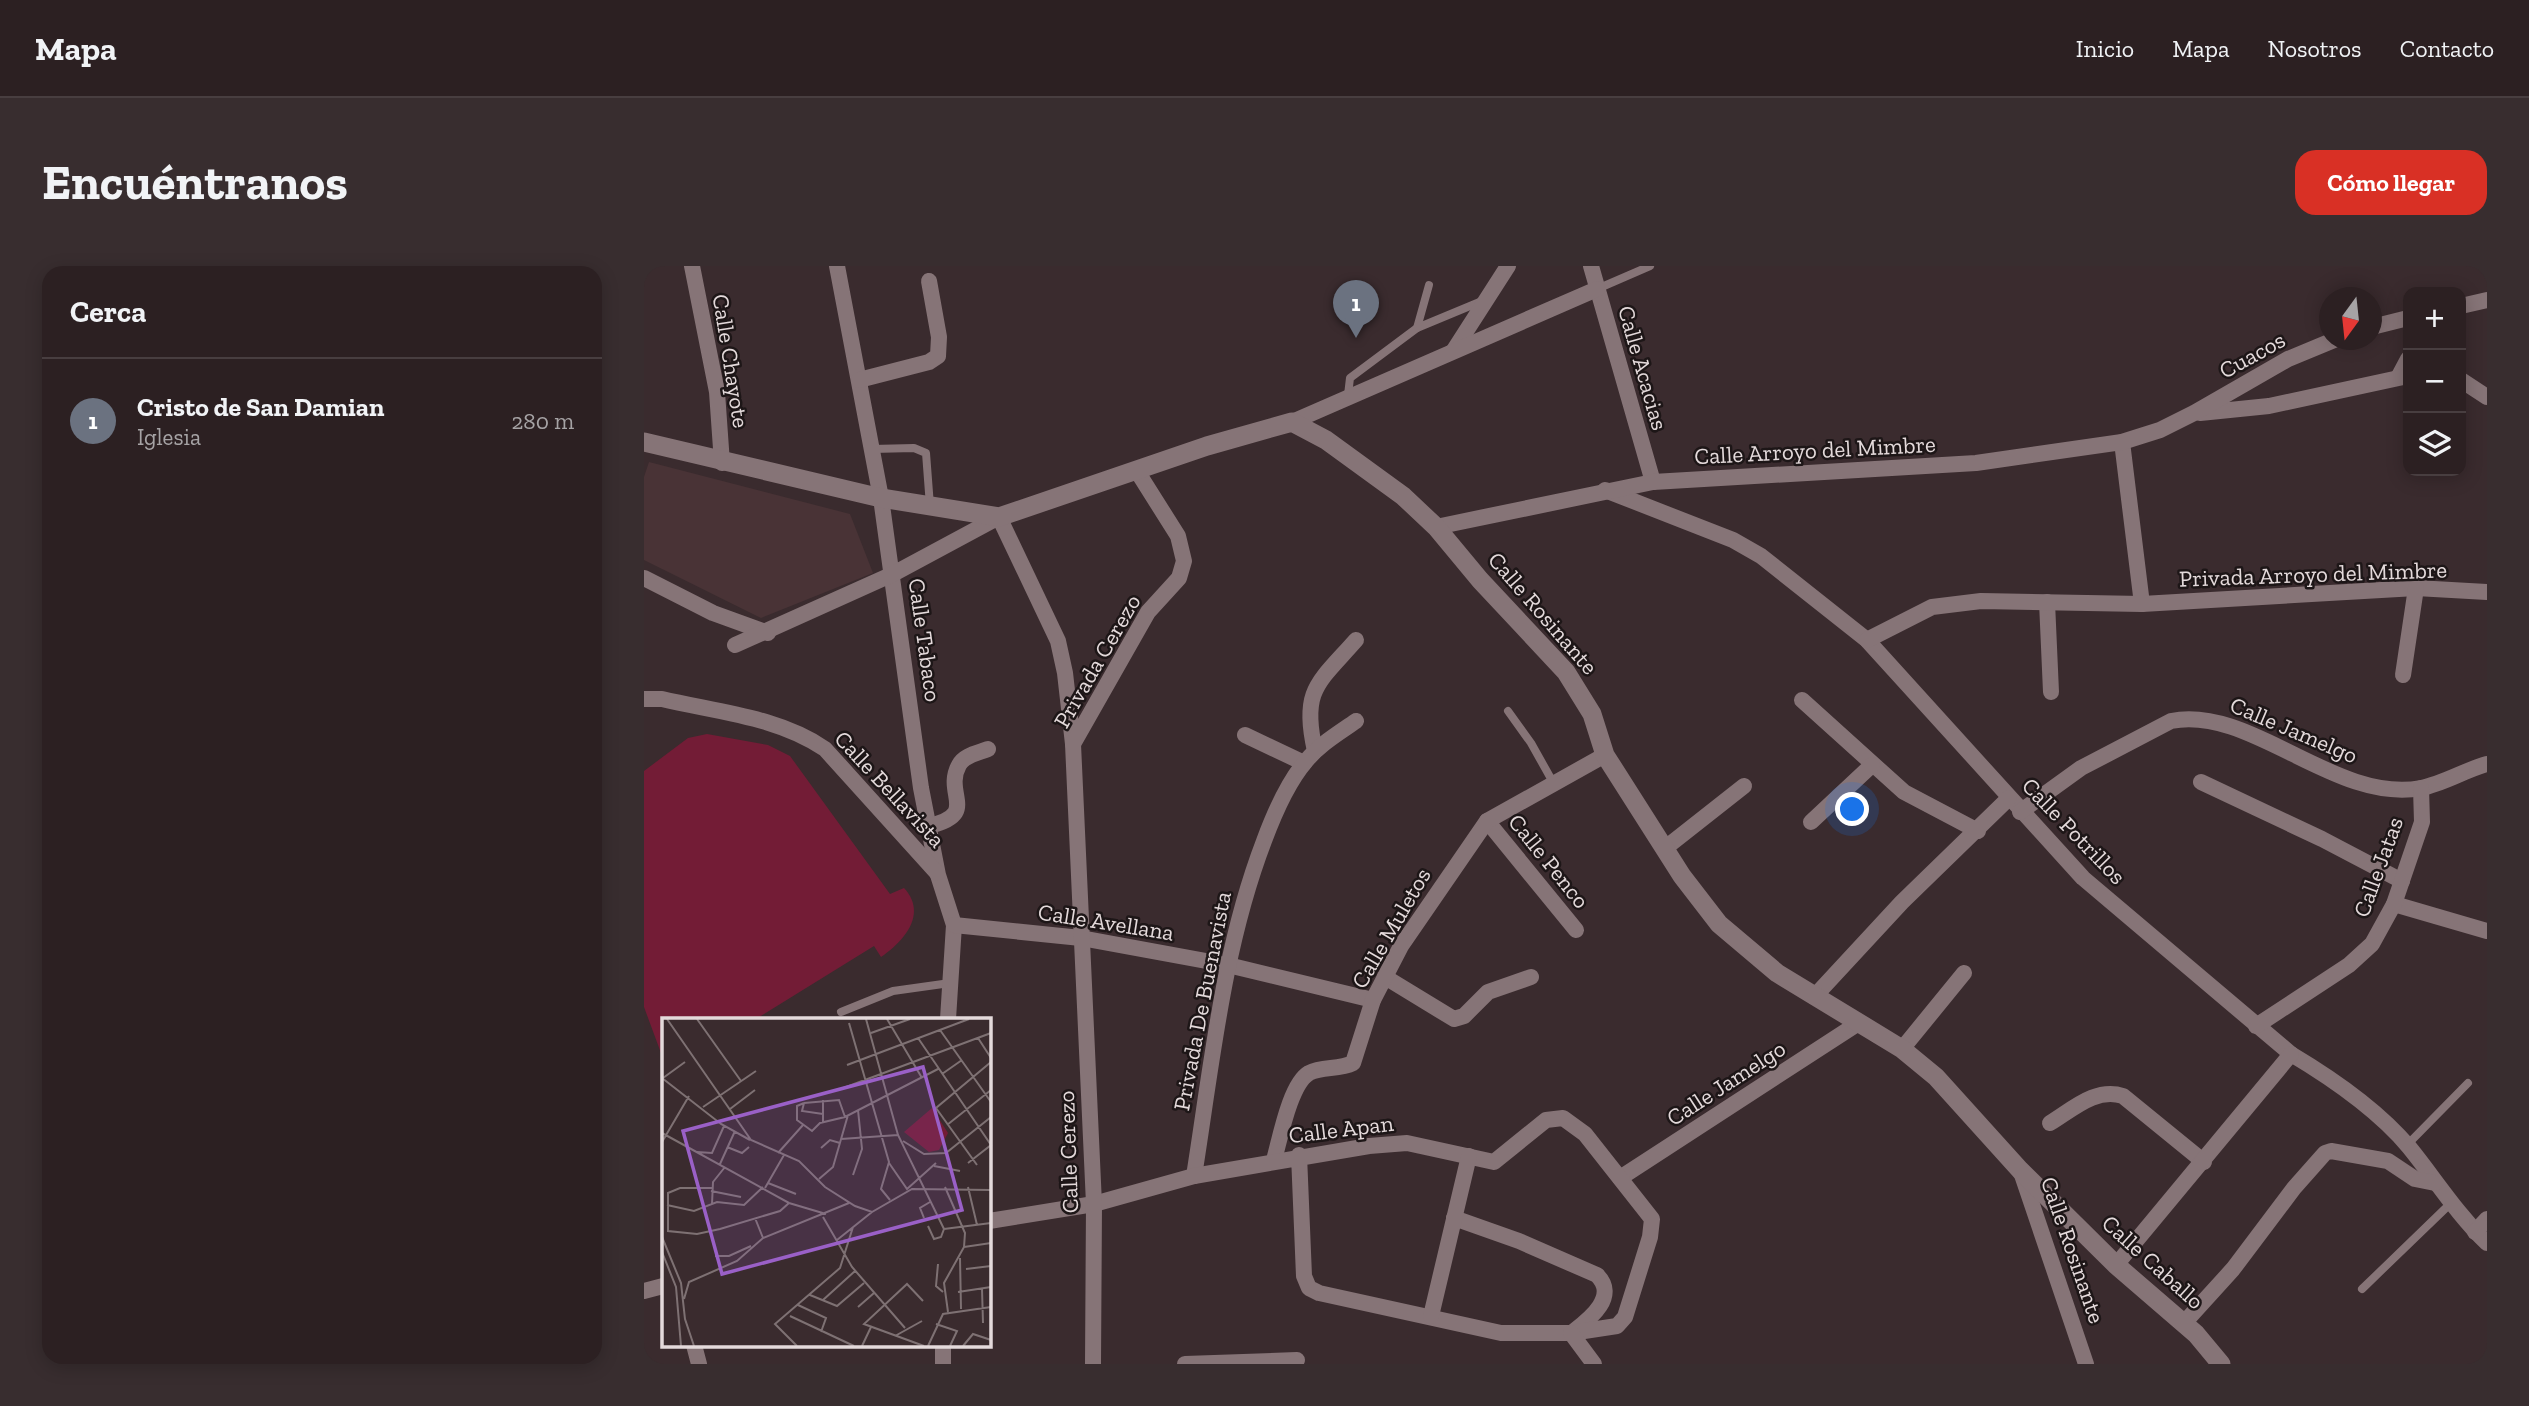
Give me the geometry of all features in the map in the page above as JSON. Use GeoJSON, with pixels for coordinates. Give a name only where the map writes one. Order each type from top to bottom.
{"type":"FeatureCollection","features":[{"type":"Feature","properties":{"kind":"street","name":"Calle Chayote"},"geometry":{"type":"LineString","coordinates":[[692,266],[717,393],[722,463]]}},
{"type":"Feature","properties":{"kind":"street","name":"Calle Tabaco"},"geometry":{"type":"LineString","coordinates":[[838,266],[881,498],[929,826],[938,875],[954,925],[948,1018]]}},
{"type":"Feature","properties":{"kind":"street"},"geometry":{"type":"LineString","coordinates":[[1454,351],[1508,266]]}},
{"type":"Feature","properties":{"kind":"street","name":"Calle Acacias"},"geometry":{"type":"LineString","coordinates":[[1591,266],[1653,482]]}},
{"type":"Feature","properties":{"kind":"street"},"geometry":{"type":"LineString","coordinates":[[859,380],[929,362],[938,356],[939,337],[929,281]]}},
{"type":"Feature","properties":{"kind":"street"},"geometry":{"type":"LineString","coordinates":[[735,645],[768,633],[893,574],[999,517],[1207,446],[1292,422],[1597,289]]}},
{"type":"Feature","properties":{"kind":"street"},"geometry":{"type":"LineString","coordinates":[[2466,305],[2487,300]]}},
{"type":"Feature","properties":{"kind":"street"},"geometry":{"type":"LineString","coordinates":[[2382,324],[2403,319]]}},
{"type":"Feature","properties":{"kind":"street","name":"Cuacos"},"geometry":{"type":"LineString","coordinates":[[2194,413],[2288,359],[2319,346]]}},
{"type":"Feature","properties":{"kind":"street"},"geometry":{"type":"LineString","coordinates":[[2194,413],[2269,406],[2403,376]]}},
{"type":"Feature","properties":{"kind":"street"},"geometry":{"type":"LineString","coordinates":[[2466,383],[2487,397]]}},
{"type":"Feature","properties":{"kind":"street","name":"Calle Arroyo del Mimbre"},"geometry":{"type":"LineString","coordinates":[[1436,527],[1653,482],[1976,463],[2122,442],[2160,430],[2194,413]]}},
{"type":"Feature","properties":{"kind":"street","name":"Calle Rosinante"},"geometry":{"type":"LineString","coordinates":[[1292,422],[1376,473],[1436,527],[1581,692],[1605,755],[1664,849],[1719,924],[1777,974],[1902,1049],[1961,1102],[2020,1170],[2086,1364]]}},
{"type":"Feature","properties":{"kind":"street"},"geometry":{"type":"LineString","coordinates":[[644,442],[722,463],[881,498],[999,517]]}},
{"type":"Feature","properties":{"kind":"street"},"geometry":{"type":"LineString","coordinates":[[2122,442],[2142,604]]}},
{"type":"Feature","properties":{"kind":"street","name":"Privada Cerezo"},"geometry":{"type":"LineString","coordinates":[[1081,938],[1073,744],[1148,612],[1173,588],[1183,569],[1183,553],[1178,536],[1137,471]]}},
{"type":"Feature","properties":{"kind":"street","name":"Calle Potrillos"},"geometry":{"type":"LineString","coordinates":[[1605,490],[1733,540],[1761,556],[1867,640],[2020,812],[2083,878],[2256,1026],[2291,1054],[2329,1077],[2407,1145],[2481,1237]]}},
{"type":"Feature","properties":{"kind":"street"},"geometry":{"type":"LineString","coordinates":[[999,517],[1058,641],[1065,673],[1073,744]]}},
{"type":"Feature","properties":{"kind":"street"},"geometry":{"type":"LineString","coordinates":[[644,578],[713,613],[768,633]]}},
{"type":"Feature","properties":{"kind":"street"},"geometry":{"type":"LineString","coordinates":[[2403,675],[2416,588]]}},
{"type":"Feature","properties":{"kind":"street","name":"Privada Arroyo del Mimbre"},"geometry":{"type":"LineString","coordinates":[[1867,640],[1932,607],[1950,603],[2142,604],[2416,588],[2487,592]]}},
{"type":"Feature","properties":{"kind":"street"},"geometry":{"type":"LineString","coordinates":[[2047,602],[2051,692]]}},
{"type":"Feature","properties":{"kind":"street"},"geometry":{"type":"LineString","coordinates":[[1245,735],[1309,757],[1307,720],[1310,701],[1319,683],[1356,640]]}},
{"type":"Feature","properties":{"kind":"street","name":"Calle Bellavista"},"geometry":{"type":"LineString","coordinates":[[644,699],[662,699],[785,727],[806,736],[825,749],[938,875]]}},
{"type":"Feature","properties":{"kind":"street"},"geometry":{"type":"LineString","coordinates":[[1801,700],[1872,765],[1923,804],[1978,831]]}},
{"type":"Feature","properties":{"kind":"street","name":"Calle Jamelgo"},"geometry":{"type":"LineString","coordinates":[[2020,812],[2081,768],[2171,721],[2184,718],[2215,721],[2353,780],[2384,787],[2421,788],[2487,764]]}},
{"type":"Feature","properties":{"kind":"street","name":"Privada De Buenavista"},"geometry":{"type":"LineString","coordinates":[[1194,1176],[1228,965],[1244,891],[1271,821],[1309,757],[1356,721]]}},
{"type":"Feature","properties":{"kind":"street"},"geometry":{"type":"LineString","coordinates":[[929,826],[949,821],[955,815],[959,765],[966,757],[988,749]]}},
{"type":"Feature","properties":{"kind":"street","name":"Calle Muletos"},"geometry":{"type":"LineString","coordinates":[[1275,1160],[1289,1109],[1303,1079],[1313,1071],[1353,1063],[1373,1000],[1401,946],[1487,821],[1605,755]]}},
{"type":"Feature","properties":{"kind":"street"},"geometry":{"type":"LineString","coordinates":[[1811,822],[1872,765]]}},
{"type":"Feature","properties":{"kind":"street"},"geometry":{"type":"LineString","coordinates":[[2201,782],[2402,881]]}},
{"type":"Feature","properties":{"kind":"street"},"geometry":{"type":"LineString","coordinates":[[1664,849],[1744,786]]}},
{"type":"Feature","properties":{"kind":"street","name":"Calle Jatas"},"geometry":{"type":"LineString","coordinates":[[2256,1026],[2349,965],[2372,944],[2394,904],[2422,822],[2421,788]]}},
{"type":"Feature","properties":{"kind":"street"},"geometry":{"type":"LineString","coordinates":[[1814,997],[1902,902],[2009,798]]}},
{"type":"Feature","properties":{"kind":"street","name":"Calle Penco"},"geometry":{"type":"LineString","coordinates":[[1487,821],[1576,930]]}},
{"type":"Feature","properties":{"kind":"street"},"geometry":{"type":"LineString","coordinates":[[2394,904],[2487,931]]}},
{"type":"Feature","properties":{"kind":"street","name":"Calle Avellana"},"geometry":{"type":"LineString","coordinates":[[954,925],[1081,938],[1228,965],[1373,1000]]}},
{"type":"Feature","properties":{"kind":"street","name":"Calle Cerezo"},"geometry":{"type":"LineString","coordinates":[[1081,938],[1094,1204],[1093,1364]]}},
{"type":"Feature","properties":{"kind":"street"},"geometry":{"type":"LineString","coordinates":[[1902,1049],[1964,973]]}},
{"type":"Feature","properties":{"kind":"street"},"geometry":{"type":"LineString","coordinates":[[1385,978],[1451,1018],[1462,1018],[1488,992],[1531,977]]}},
{"type":"Feature","properties":{"kind":"street","name":"Calle Jamelgo"},"geometry":{"type":"LineString","coordinates":[[1620,1178],[1857,1024]]}},
{"type":"Feature","properties":{"kind":"street"},"geometry":{"type":"LineString","coordinates":[[2116,1265],[2291,1054]]}},
{"type":"Feature","properties":{"kind":"street"},"geometry":{"type":"LineString","coordinates":[[2050,1123],[2100,1093],[2112,1092],[2123,1096],[2204,1162]]}},
{"type":"Feature","properties":{"kind":"street","name":"Calle Apan"},"geometry":{"type":"LineString","coordinates":[[990,1221],[1094,1204],[1194,1176],[1299,1155],[1407,1143],[1500,1161],[1546,1120],[1563,1118],[1585,1134],[1652,1219],[1645,1256],[1623,1321],[1617,1326],[1571,1333]]}},
{"type":"Feature","properties":{"kind":"street"},"geometry":{"type":"LineString","coordinates":[[2184,1322],[2233,1269],[2294,1188],[2325,1153],[2331,1151],[2388,1161],[2415,1179],[2435,1183]]}},
{"type":"Feature","properties":{"kind":"street"},"geometry":{"type":"LineString","coordinates":[[1299,1155],[1304,1276],[1309,1288],[1323,1294],[1501,1333],[1571,1333],[1598,1311],[1605,1293],[1604,1282],[1597,1275],[1519,1241],[1454,1218]]}},
{"type":"Feature","properties":{"kind":"street"},"geometry":{"type":"LineString","coordinates":[[1431,1316],[1469,1156]]}},
{"type":"Feature","properties":{"kind":"street","name":"Calle Caballo"},"geometry":{"type":"LineString","coordinates":[[2020,1170],[2116,1265],[2184,1322],[2221,1364]]}},
{"type":"Feature","properties":{"kind":"street"},"geometry":{"type":"LineString","coordinates":[[2481,1237],[2487,1219]]}},
{"type":"Feature","properties":{"kind":"street"},"geometry":{"type":"LineString","coordinates":[[644,1291],[662,1286]]}},
{"type":"Feature","properties":{"kind":"street"},"geometry":{"type":"LineString","coordinates":[[1571,1333],[1594,1364]]}},
{"type":"Feature","properties":{"kind":"street"},"geometry":{"type":"LineString","coordinates":[[694,1346],[699,1364]]}},
{"type":"Feature","properties":{"kind":"street"},"geometry":{"type":"LineString","coordinates":[[943,1346],[943,1364]]}},
{"type":"Feature","properties":{"kind":"street"},"geometry":{"type":"LineString","coordinates":[[1185,1364],[1297,1360]]}},
{"type":"Feature","properties":{"kind":"lane"},"geometry":{"type":"LineString","coordinates":[[1597,289],[1650,266]]}},
{"type":"Feature","properties":{"kind":"lane"},"geometry":{"type":"LineString","coordinates":[[1417,328],[1429,285]]}},
{"type":"Feature","properties":{"kind":"lane"},"geometry":{"type":"LineString","coordinates":[[1348,396],[1350,378],[1417,328],[1487,299]]}},
{"type":"Feature","properties":{"kind":"lane"},"geometry":{"type":"LineString","coordinates":[[872,449],[914,448],[926,453],[930,506]]}},
{"type":"Feature","properties":{"kind":"lane"},"geometry":{"type":"LineString","coordinates":[[1508,711],[1531,743],[1554,783]]}},
{"type":"Feature","properties":{"kind":"lane"},"geometry":{"type":"LineString","coordinates":[[841,1012],[893,991],[950,983]]}},
{"type":"Feature","properties":{"kind":"lane"},"geometry":{"type":"LineString","coordinates":[[2407,1145],[2468,1083]]}},
{"type":"Feature","properties":{"kind":"lane"},"geometry":{"type":"LineString","coordinates":[[2362,1289],[2451,1203]]}},
{"type":"Feature","properties":{"kind":"shaded area"},"geometry":{"type":"Polygon","coordinates":[[[649,462],[850,514],[873,573],[761,618],[644,560],[644,477],[649,462]]]}},
{"type":"Feature","properties":{"kind":"shaded area"},"geometry":{"type":"Polygon","coordinates":[[[707,734],[768,745],[790,756],[890,894],[904,888],[914,908],[905,935],[881,957],[874,946],[758,1018],[662,1018],[661,1053],[644,1007],[644,771],[688,738],[707,734]]]}},
{"type":"Feature","properties":{"kind":"place","name":"Cristo de San Damian"},"geometry":{"type":"Point","coordinates":[1356,338]}}]}
